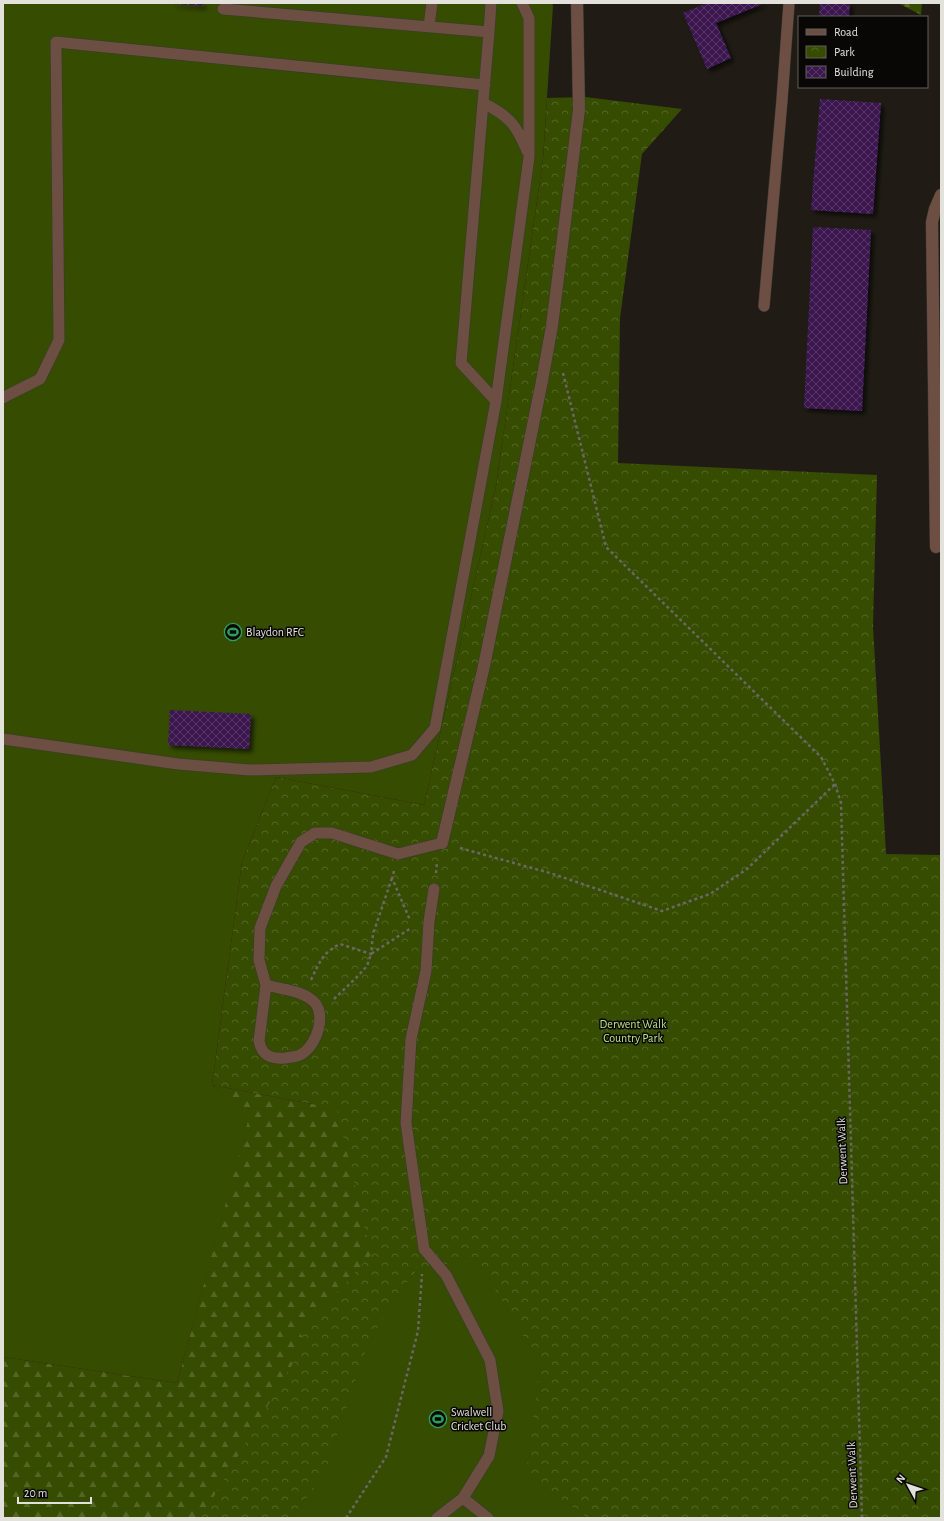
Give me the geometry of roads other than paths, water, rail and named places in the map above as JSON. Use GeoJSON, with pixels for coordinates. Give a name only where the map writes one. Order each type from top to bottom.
{"type":"FeatureCollection","features":[{"type":"Feature","properties":{"kind":"street"},"geometry":{"type":"LineString","coordinates":[[442,842],[484,666],[552,326],[579,110],[576,3]]}},
{"type":"Feature","properties":{"kind":"street"},"geometry":{"type":"LineString","coordinates":[[936,547],[932,222],[938,210],[941,195]]}},
{"type":"Feature","properties":{"kind":"lane"},"geometry":{"type":"LineString","coordinates":[[429,26],[432,3]]}},
{"type":"Feature","properties":{"kind":"lane"},"geometry":{"type":"LineString","coordinates":[[491,3],[461,363],[496,401]]}},
{"type":"Feature","properties":{"kind":"lane"},"geometry":{"type":"LineString","coordinates":[[3,739],[178,764],[249,770],[371,767],[412,755],[436,728],[496,401],[529,157],[529,18],[522,3]]}},
{"type":"Feature","properties":{"kind":"lane"},"geometry":{"type":"LineString","coordinates":[[764,306],[789,3]]}},
{"type":"Feature","properties":{"kind":"lane"},"geometry":{"type":"LineString","coordinates":[[223,8],[489,32]]}},
{"type":"Feature","properties":{"kind":"lane"},"geometry":{"type":"LineString","coordinates":[[3,398],[40,380],[59,340],[56,42],[485,85]]}},
{"type":"Feature","properties":{"kind":"lane"},"geometry":{"type":"LineString","coordinates":[[483,103],[501,112],[514,124],[521,136],[529,157]]}},
{"type":"Feature","properties":{"kind":"lane"},"geometry":{"type":"LineString","coordinates":[[266,985],[304,994],[314,1001],[320,1011],[319,1025],[315,1038],[309,1048],[301,1054],[277,1059],[270,1058],[264,1054],[260,1048],[259,1041],[266,985],[259,960],[260,928],[276,886],[301,842],[315,833],[332,833],[398,854],[442,842]]}},
{"type":"Feature","properties":{"kind":"lane"},"geometry":{"type":"LineString","coordinates":[[434,889],[429,921],[426,971],[411,1039],[406,1123],[424,1249],[446,1275],[490,1360],[498,1411],[489,1456],[463,1498],[437,1518]]}},
{"type":"Feature","properties":{"kind":"lane"},"geometry":{"type":"LineString","coordinates":[[463,1498],[488,1518]]}},
{"type":"Feature","properties":{"kind":"place","name":"Blaydon RFC"},"geometry":{"type":"Point","coordinates":[233,632]}},
{"type":"Feature","properties":{"kind":"place","name":"Swalwell Cricket Club"},"geometry":{"type":"Point","coordinates":[438,1419]}},
{"type":"Feature","properties":{"kind":"park label","name":"Derwent Walk Country Park"},"geometry":{"type":"Point","coordinates":[633,1031]}}]}
